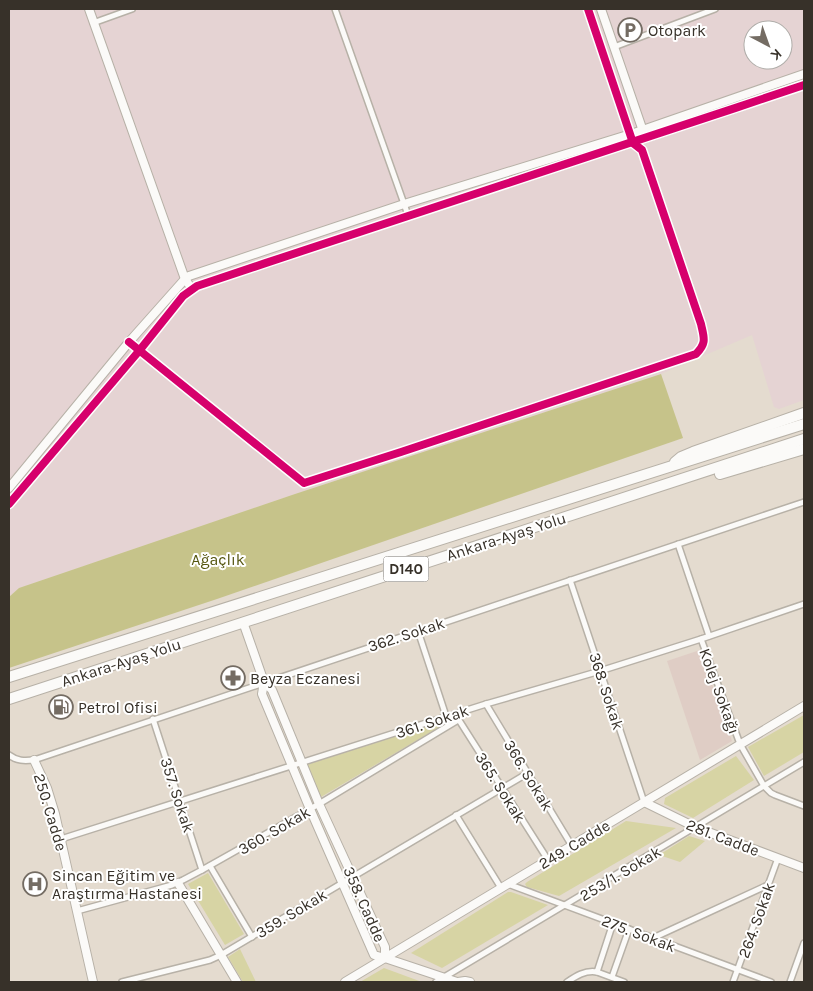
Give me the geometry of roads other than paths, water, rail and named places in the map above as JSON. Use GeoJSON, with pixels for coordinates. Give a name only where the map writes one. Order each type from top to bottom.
{"type":"FeatureCollection","features":[{"type":"Feature","properties":{"kind":"highway"},"geometry":{"type":"LineString","coordinates":[[668,468],[681,457],[693,452],[804,413]]}},
{"type":"Feature","properties":{"kind":"highway","name":"Ankara-Ayaş Yolu"},"geometry":{"type":"LineString","coordinates":[[9,677],[804,424]]}},
{"type":"Feature","properties":{"kind":"highway","name":"Ankara-Ayaş Yolu"},"geometry":{"type":"LineString","coordinates":[[9,699],[804,439]]}},
{"type":"Feature","properties":{"kind":"highway"},"geometry":{"type":"LineString","coordinates":[[668,484],[685,484],[804,449]]}},
{"type":"Feature","properties":{"kind":"street"},"geometry":{"type":"LineString","coordinates":[[89,9],[185,279],[192,289]]}},
{"type":"Feature","properties":{"kind":"street"},"geometry":{"type":"LineString","coordinates":[[94,23],[132,9]]}},
{"type":"Feature","properties":{"kind":"street"},"geometry":{"type":"LineString","coordinates":[[335,9],[408,215]]}},
{"type":"Feature","properties":{"kind":"street"},"geometry":{"type":"LineString","coordinates":[[129,342],[304,483],[696,354],[703,347],[704,342],[701,324],[642,150],[633,143],[588,9]]}},
{"type":"Feature","properties":{"kind":"street"},"geometry":{"type":"LineString","coordinates":[[601,9],[646,139],[642,150]]}},
{"type":"Feature","properties":{"kind":"street"},"geometry":{"type":"LineString","coordinates":[[614,47],[715,9]]}},
{"type":"Feature","properties":{"kind":"street"},"geometry":{"type":"LineString","coordinates":[[9,488],[129,342],[185,279],[404,204],[643,130],[804,74]]}},
{"type":"Feature","properties":{"kind":"street"},"geometry":{"type":"LineString","coordinates":[[9,504],[183,296],[192,289],[408,215],[804,86]]}},
{"type":"Feature","properties":{"kind":"street","name":"362. Sokak"},"geometry":{"type":"LineString","coordinates":[[9,755],[19,760],[34,760],[804,502]]}},
{"type":"Feature","properties":{"kind":"street","name":"Kolej Sokağı"},"geometry":{"type":"LineString","coordinates":[[678,544],[709,636]]}},
{"type":"Feature","properties":{"kind":"street","name":"368. Sokak"},"geometry":{"type":"LineString","coordinates":[[570,580],[644,802]]}},
{"type":"Feature","properties":{"kind":"street","name":"361. Sokak"},"geometry":{"type":"LineString","coordinates":[[61,839],[446,716],[600,671],[804,604]]}},
{"type":"Feature","properties":{"kind":"street","name":"358. Cadde"},"geometry":{"type":"LineString","coordinates":[[243,622],[264,682],[272,690],[319,804],[385,947],[385,958],[374,955],[342,883],[262,694],[264,682]]}},
{"type":"Feature","properties":{"kind":"street"},"geometry":{"type":"LineString","coordinates":[[418,630],[446,716]]}},
{"type":"Feature","properties":{"kind":"street","name":"Kolej Sokağı"},"geometry":{"type":"LineString","coordinates":[[701,639],[740,744],[764,786]]}},
{"type":"Feature","properties":{"kind":"street","name":"366. Sokak"},"geometry":{"type":"LineString","coordinates":[[486,704],[572,846]]}},
{"type":"Feature","properties":{"kind":"street","name":"249. Cadde"},"geometry":{"type":"LineString","coordinates":[[345,982],[804,706]]}},
{"type":"Feature","properties":{"kind":"street","name":"365. Sokak"},"geometry":{"type":"LineString","coordinates":[[454,714],[548,860]]}},
{"type":"Feature","properties":{"kind":"street","name":"357. Sokak"},"geometry":{"type":"LineString","coordinates":[[153,719],[202,870]]}},
{"type":"Feature","properties":{"kind":"street","name":"360. Sokak"},"geometry":{"type":"LineString","coordinates":[[77,911],[178,882],[210,866],[319,804],[458,720]]}},
{"type":"Feature","properties":{"kind":"street","name":"250. Cadde"},"geometry":{"type":"LineString","coordinates":[[34,760],[49,794],[55,814],[93,982]]}},
{"type":"Feature","properties":{"kind":"street","name":"253/1. Sokak"},"geometry":{"type":"LineString","coordinates":[[436,982],[804,762]]}},
{"type":"Feature","properties":{"kind":"street","name":"359. Sokak"},"geometry":{"type":"LineString","coordinates":[[122,982],[210,960],[221,955],[528,774]]}},
{"type":"Feature","properties":{"kind":"street"},"geometry":{"type":"LineString","coordinates":[[764,786],[775,795],[804,806]]}},
{"type":"Feature","properties":{"kind":"street","name":"281. Cadde"},"geometry":{"type":"LineString","coordinates":[[644,802],[695,828],[804,868]]}},
{"type":"Feature","properties":{"kind":"street"},"geometry":{"type":"LineString","coordinates":[[456,815],[500,888]]}},
{"type":"Feature","properties":{"kind":"street","name":"264. Sokak"},"geometry":{"type":"LineString","coordinates":[[733,982],[778,858]]}},
{"type":"Feature","properties":{"kind":"street"},"geometry":{"type":"LineString","coordinates":[[210,866],[252,936]]}},
{"type":"Feature","properties":{"kind":"street"},"geometry":{"type":"LineString","coordinates":[[178,882],[237,982]]}},
{"type":"Feature","properties":{"kind":"street","name":"275. Sokak"},"geometry":{"type":"LineString","coordinates":[[508,884],[771,982]]}},
{"type":"Feature","properties":{"kind":"street"},"geometry":{"type":"LineString","coordinates":[[653,938],[768,886]]}},
{"type":"Feature","properties":{"kind":"street"},"geometry":{"type":"LineString","coordinates":[[597,972],[613,923]]}},
{"type":"Feature","properties":{"kind":"street"},"geometry":{"type":"LineString","coordinates":[[612,977],[629,929]]}},
{"type":"Feature","properties":{"kind":"street"},"geometry":{"type":"LineString","coordinates":[[790,982],[804,943]]}},
{"type":"Feature","properties":{"kind":"street"},"geometry":{"type":"LineString","coordinates":[[385,958],[458,982],[470,982]]}},
{"type":"Feature","properties":{"kind":"street"},"geometry":{"type":"LineString","coordinates":[[567,982],[587,971],[597,972],[624,982]]}},
{"type":"Feature","properties":{"kind":"place","name":"Otopark"},"geometry":{"type":"Point","coordinates":[630,30]}},
{"type":"Feature","properties":{"kind":"place","name":"Beyza Eczanesi"},"geometry":{"type":"Point","coordinates":[233,678]}},
{"type":"Feature","properties":{"kind":"place","name":"Petrol Ofisi"},"geometry":{"type":"Point","coordinates":[61,707]}},
{"type":"Feature","properties":{"kind":"place","name":"Sincan Eğitim ve Araştırma Hastanesi"},"geometry":{"type":"Point","coordinates":[35,884]}},
{"type":"Feature","properties":{"kind":"park label","name":"Ağaçlık"},"geometry":{"type":"Point","coordinates":[218,559]}}]}
